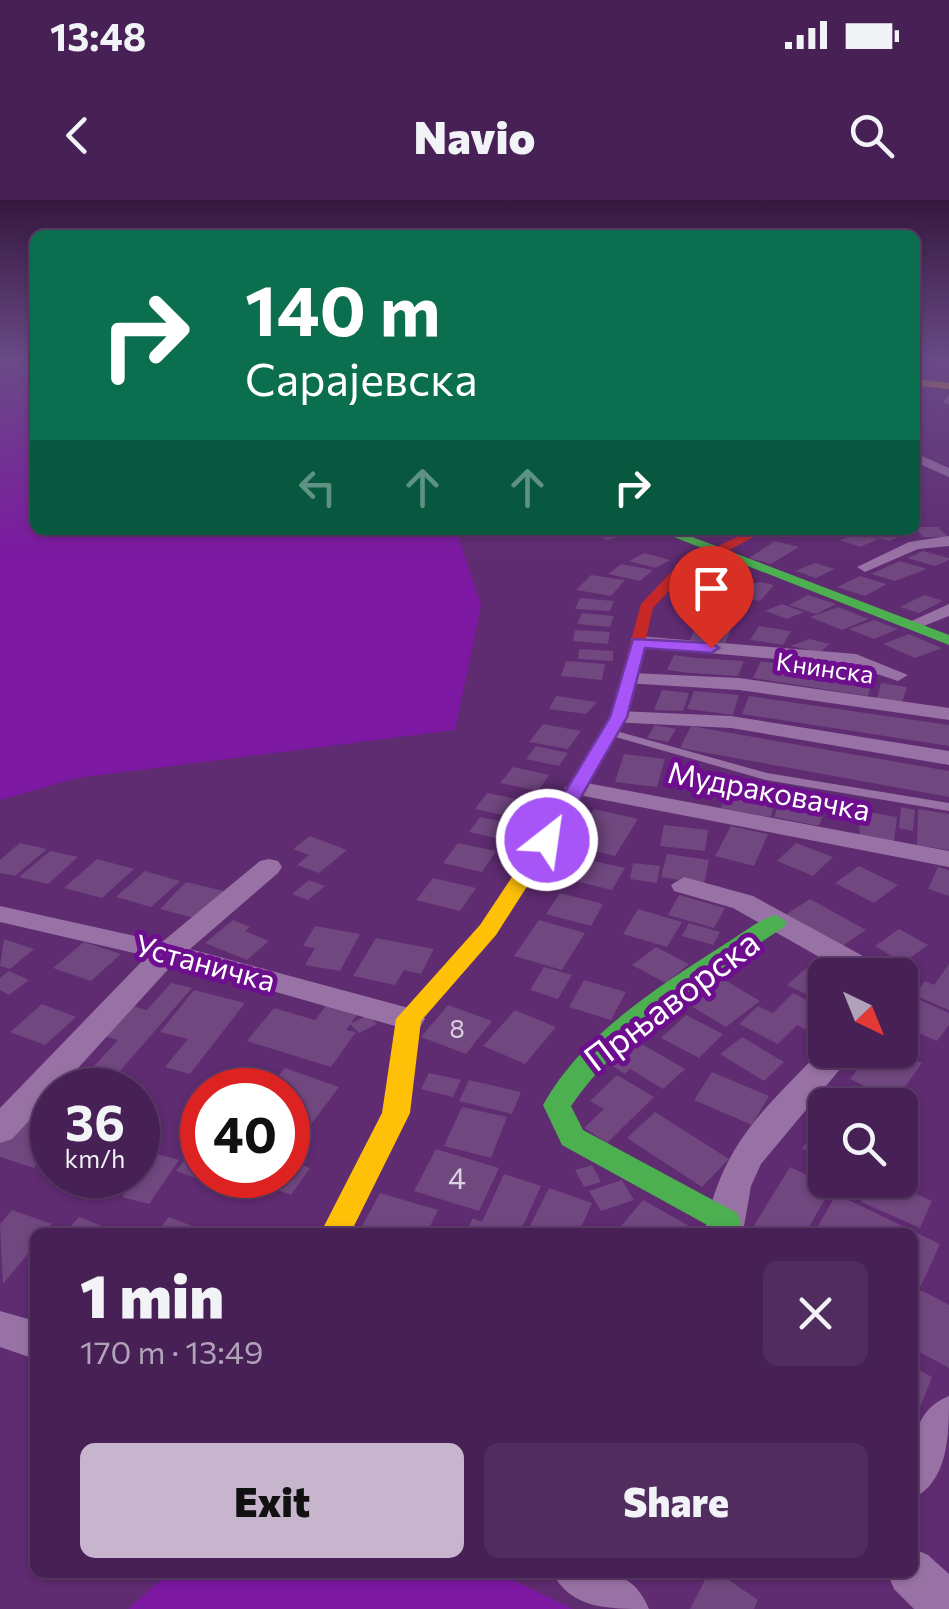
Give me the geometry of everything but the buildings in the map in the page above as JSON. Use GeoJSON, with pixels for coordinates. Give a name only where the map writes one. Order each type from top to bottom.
{"type":"FeatureCollection","features":[{"type":"Feature","properties":{"kind":"street"},"geometry":{"type":"LineString","coordinates":[[920,459],[949,473]]}},
{"type":"Feature","properties":{"kind":"street"},"geometry":{"type":"LineString","coordinates":[[675,535],[916,624],[949,640]]}},
{"type":"Feature","properties":{"kind":"street"},"geometry":{"type":"LineString","coordinates":[[338,1228],[396,1113],[409,1019],[488,930],[614,725],[632,679],[646,607],[681,570],[751,535]]}},
{"type":"Feature","properties":{"kind":"street"},"geometry":{"type":"LineString","coordinates":[[865,567],[915,545],[949,541]]}},
{"type":"Feature","properties":{"kind":"street"},"geometry":{"type":"LineString","coordinates":[[916,624],[949,609]]}},
{"type":"Feature","properties":{"kind":"street"},"geometry":{"type":"LineString","coordinates":[[638,642],[856,660],[898,676]]}},
{"type":"Feature","properties":{"kind":"street","name":"Книнска"},"geometry":{"type":"LineString","coordinates":[[632,679],[739,684],[949,714]]}},
{"type":"Feature","properties":{"kind":"street"},"geometry":{"type":"LineString","coordinates":[[614,725],[731,722],[949,758]]}},
{"type":"Feature","properties":{"kind":"street","name":"Мудраковачка"},"geometry":{"type":"LineString","coordinates":[[576,788],[949,860]]}},
{"type":"Feature","properties":{"kind":"street"},"geometry":{"type":"LineString","coordinates":[[0,1130],[168,952],[269,867]]}},
{"type":"Feature","properties":{"kind":"street","name":"Прњаворска"},"geometry":{"type":"LineString","coordinates":[[684,885],[743,902],[843,958]]}},
{"type":"Feature","properties":{"kind":"street","name":"Устаничка"},"geometry":{"type":"LineString","coordinates":[[0,914],[168,952],[409,1019]]}},
{"type":"Feature","properties":{"kind":"street","name":"Прњаворска"},"geometry":{"type":"LineString","coordinates":[[776,922],[616,1036],[568,1084],[557,1104],[572,1136],[725,1227],[728,1200],[738,1172],[762,1138],[824,1068]]}},
{"type":"Feature","properties":{"kind":"street"},"geometry":{"type":"LineString","coordinates":[[0,1328],[30,1338]]}},
{"type":"Feature","properties":{"kind":"street"},"geometry":{"type":"LineString","coordinates":[[918,1467],[949,1418]]}},
{"type":"Feature","properties":{"kind":"street"},"geometry":{"type":"LineString","coordinates":[[584,1578],[624,1609]]}},
{"type":"Feature","properties":{"kind":"street"},"geometry":{"type":"LineString","coordinates":[[917,1578],[949,1609]]}},
{"type":"Feature","properties":{"kind":"lane"},"geometry":{"type":"LineString","coordinates":[[614,725],[766,776],[949,806]]}},
{"type":"Feature","properties":{"kind":"shaded area"},"geometry":{"type":"Polygon","coordinates":[[[0,427],[30,427],[30,535],[458,535],[481,605],[455,730],[77,778],[0,800],[0,427]]]}},
{"type":"Feature","properties":{"kind":"shaded area"},"geometry":{"type":"Polygon","coordinates":[[[163,1578],[508,1578],[573,1609],[128,1609],[163,1578]]]}},
{"type":"Feature","properties":{"kind":"traffic: fast"},"geometry":{"type":"LineString","coordinates":[[675,535],[949,640]]}},
{"type":"Feature","properties":{"kind":"traffic: fast"},"geometry":{"type":"LineString","coordinates":[[726,1222],[572,1137],[557,1105],[578,1075],[628,1024],[685,981],[776,922]]}},
{"type":"Feature","properties":{"kind":"traffic: slow"},"geometry":{"type":"LineString","coordinates":[[338,1228],[396,1113],[409,1019],[488,930],[555,827]]}},
{"type":"Feature","properties":{"kind":"traffic: jam"},"geometry":{"type":"LineString","coordinates":[[555,827],[619,717],[646,607],[681,570],[751,535]]}},
{"type":"Feature","properties":{"kind":"route"},"geometry":{"type":"LineString","coordinates":[[547,840],[618,717],[632,679],[638,642],[711,648]]}}]}
